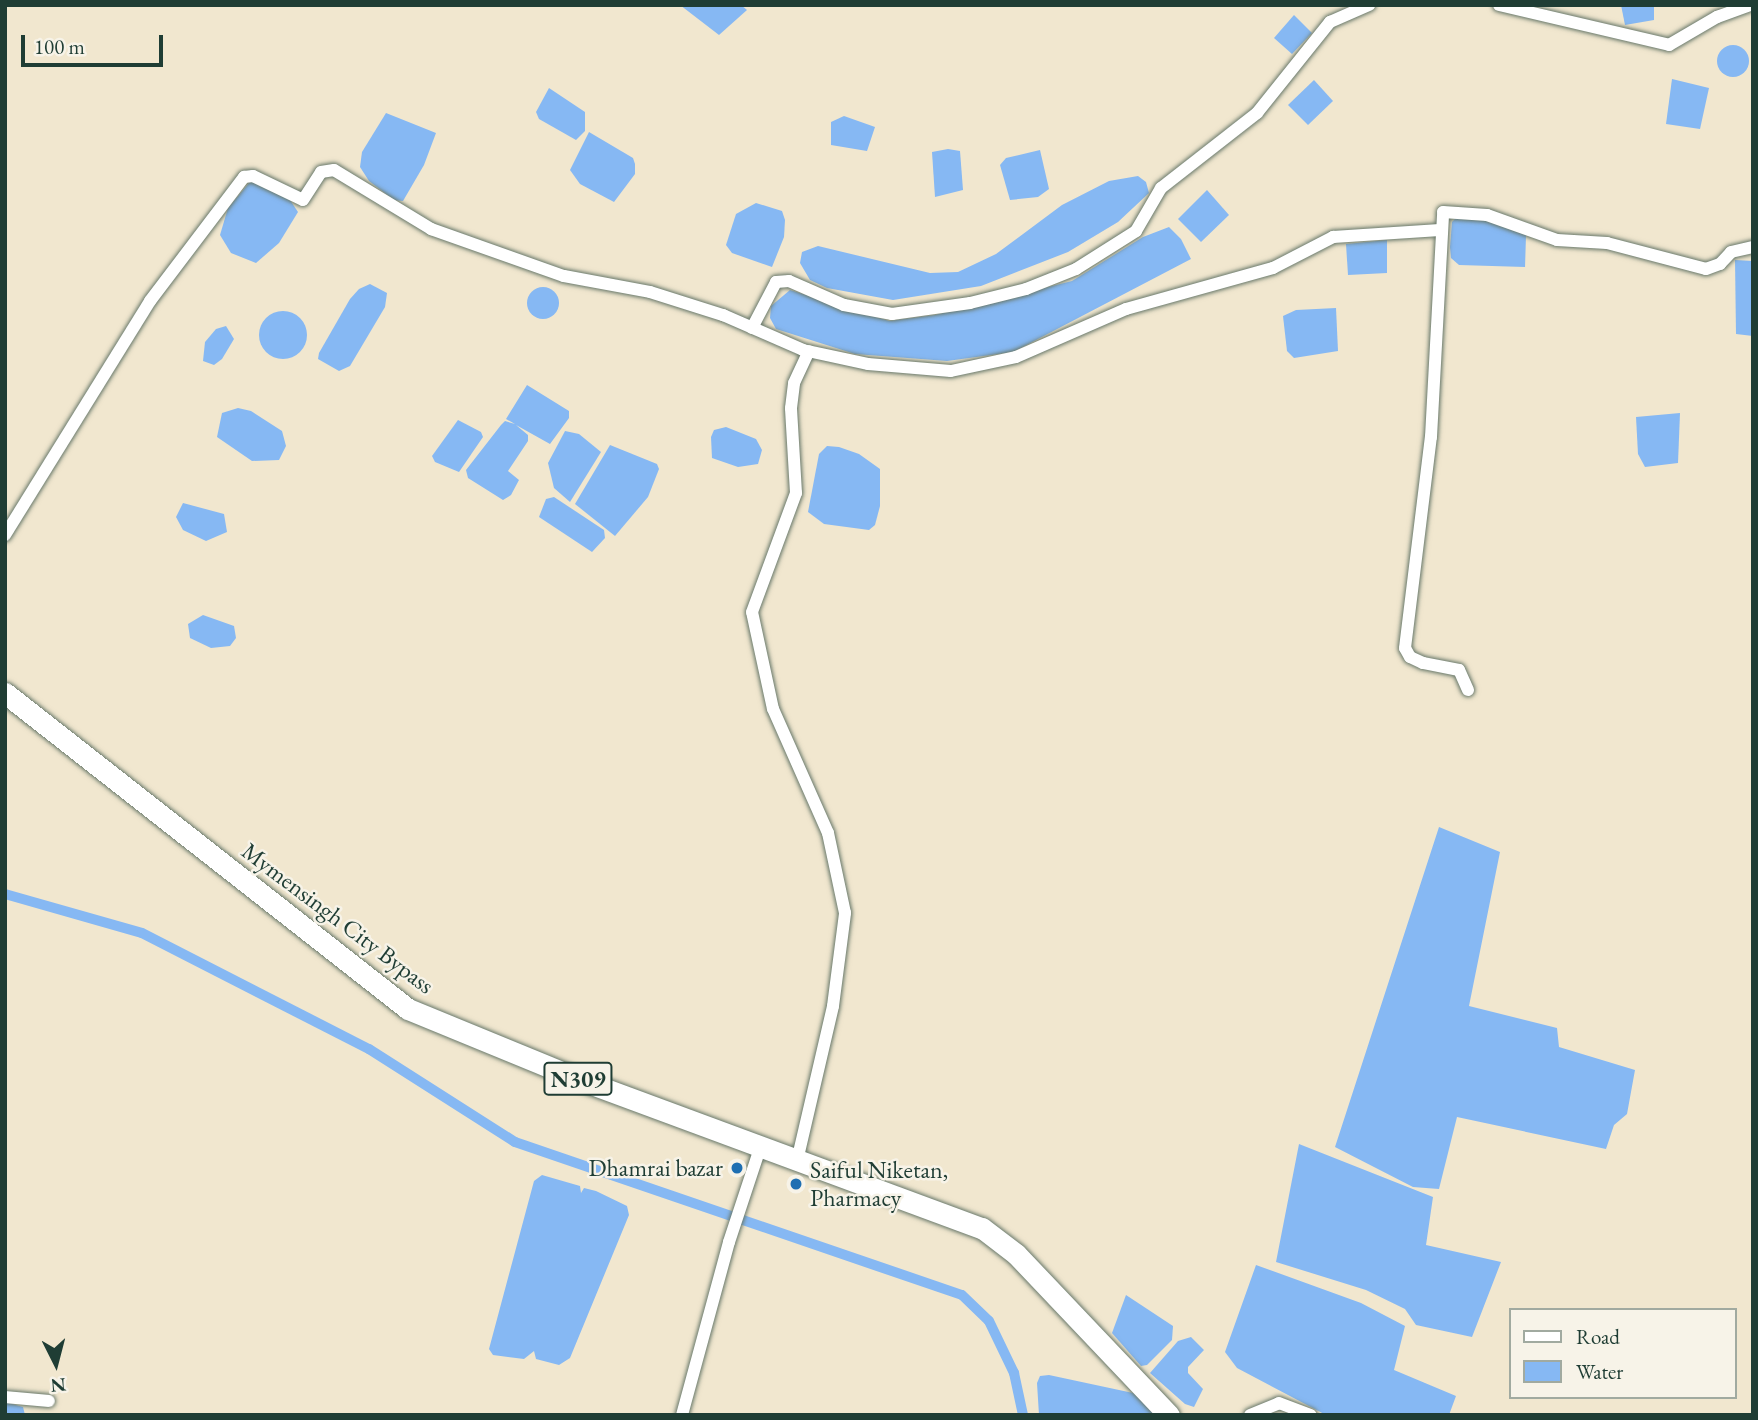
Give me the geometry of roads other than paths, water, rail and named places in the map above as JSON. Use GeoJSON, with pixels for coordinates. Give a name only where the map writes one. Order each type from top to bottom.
{"type":"FeatureCollection","features":[{"type":"Feature","properties":{"kind":"highway","name":"Mymensingh City Bypass"},"geometry":{"type":"LineString","coordinates":[[5,693],[408,1009],[760,1148],[995,1236],[1169,1415]]}},
{"type":"Feature","properties":{"kind":"street"},"geometry":{"type":"LineString","coordinates":[[752,328],[775,282],[789,281],[844,305],[892,314],[970,303],[1027,289],[1076,269],[1136,231],[1161,188],[1257,113],[1330,22],[1369,5]]}},
{"type":"Feature","properties":{"kind":"street"},"geometry":{"type":"LineString","coordinates":[[1499,5],[1669,45],[1717,17],[1750,5]]}},
{"type":"Feature","properties":{"kind":"street"},"geometry":{"type":"LineString","coordinates":[[5,535],[150,301],[244,177],[253,176],[303,200],[321,172],[334,170],[443,234],[564,276],[650,292],[808,351],[914,369],[981,368],[1016,357],[1126,309],[1273,268],[1333,237],[1440,230]]}},
{"type":"Feature","properties":{"kind":"street"},"geometry":{"type":"LineString","coordinates":[[1468,690],[1459,670],[1423,663],[1410,657],[1405,648],[1431,437],[1443,212],[1488,215],[1557,240],[1607,243],[1706,269],[1720,264],[1731,252],[1753,247]]}},
{"type":"Feature","properties":{"kind":"street"},"geometry":{"type":"LineString","coordinates":[[797,1161],[833,1006],[845,913],[828,833],[773,709],[752,612],[796,494],[791,408],[794,383],[808,351]]}},
{"type":"Feature","properties":{"kind":"street"},"geometry":{"type":"LineString","coordinates":[[681,1415],[729,1242],[760,1148]]}},
{"type":"Feature","properties":{"kind":"street"},"geometry":{"type":"LineString","coordinates":[[5,1397],[49,1401]]}},
{"type":"Feature","properties":{"kind":"street"},"geometry":{"type":"LineString","coordinates":[[1250,1415],[1279,1403],[1311,1415]]}},
{"type":"Feature","properties":{"kind":"water"},"geometry":{"type":"Polygon","coordinates":[[[680,5],[741,5],[747,10],[719,35],[680,5]]]}},
{"type":"Feature","properties":{"kind":"water"},"geometry":{"type":"Polygon","coordinates":[[[1621,5],[1654,5],[1654,20],[1625,25],[1621,5]]]}},
{"type":"Feature","properties":{"kind":"water"},"geometry":{"type":"Polygon","coordinates":[[[1294,15],[1312,33],[1292,54],[1274,38],[1294,15]]]}},
{"type":"Feature","properties":{"kind":"water"},"geometry":{"type":"Polygon","coordinates":[[[1733,45],[1744,50],[1749,61],[1744,72],[1733,77],[1722,72],[1717,61],[1722,50],[1733,45]]]}},
{"type":"Feature","properties":{"kind":"water"},"geometry":{"type":"Polygon","coordinates":[[[1672,79],[1709,88],[1700,129],[1666,124],[1672,79]]]}},
{"type":"Feature","properties":{"kind":"water"},"geometry":{"type":"Polygon","coordinates":[[[1314,80],[1333,101],[1308,125],[1288,105],[1314,80]]]}},
{"type":"Feature","properties":{"kind":"water"},"geometry":{"type":"Polygon","coordinates":[[[549,88],[585,112],[585,131],[576,140],[539,119],[536,112],[549,88]]]}},
{"type":"Feature","properties":{"kind":"water"},"geometry":{"type":"Polygon","coordinates":[[[386,113],[436,133],[424,165],[403,201],[394,200],[369,181],[360,167],[362,152],[386,113]]]}},
{"type":"Feature","properties":{"kind":"water"},"geometry":{"type":"Polygon","coordinates":[[[844,116],[875,127],[867,151],[831,145],[831,122],[844,116]]]}},
{"type":"Feature","properties":{"kind":"water"},"geometry":{"type":"Polygon","coordinates":[[[589,132],[633,158],[635,174],[614,202],[580,184],[570,170],[589,132]]]}},
{"type":"Feature","properties":{"kind":"water"},"geometry":{"type":"Polygon","coordinates":[[[948,149],[960,151],[963,190],[935,197],[932,152],[948,149]]]}},
{"type":"Feature","properties":{"kind":"water"},"geometry":{"type":"Polygon","coordinates":[[[1040,150],[1049,189],[1038,197],[1010,200],[1000,165],[1006,158],[1040,150]]]}},
{"type":"Feature","properties":{"kind":"water"},"geometry":{"type":"Polygon","coordinates":[[[1138,176],[1146,182],[1149,193],[1118,222],[1068,252],[981,286],[893,300],[827,288],[810,280],[800,263],[802,252],[818,246],[930,273],[958,272],[996,254],[1062,205],[1109,181],[1138,176]]]}},
{"type":"Feature","properties":{"kind":"water"},"geometry":{"type":"Polygon","coordinates":[[[250,182],[260,182],[288,197],[298,212],[279,243],[256,263],[231,253],[220,235],[228,208],[250,182]]]}},
{"type":"Feature","properties":{"kind":"water"},"geometry":{"type":"Polygon","coordinates":[[[1207,190],[1229,215],[1201,242],[1178,219],[1207,190]]]}},
{"type":"Feature","properties":{"kind":"water"},"geometry":{"type":"Polygon","coordinates":[[[756,203],[782,211],[785,220],[784,237],[772,267],[732,253],[726,245],[736,214],[756,203]]]}},
{"type":"Feature","properties":{"kind":"water"},"geometry":{"type":"Polygon","coordinates":[[[1457,217],[1486,219],[1526,235],[1525,267],[1459,265],[1451,258],[1450,247],[1452,222],[1457,217]]]}},
{"type":"Feature","properties":{"kind":"water"},"geometry":{"type":"Polygon","coordinates":[[[1169,227],[1181,239],[1191,259],[1013,352],[947,361],[855,354],[776,329],[770,318],[771,306],[790,290],[889,321],[935,315],[1072,281],[1143,237],[1169,227]]]}},
{"type":"Feature","properties":{"kind":"water"},"geometry":{"type":"Polygon","coordinates":[[[1387,240],[1387,273],[1348,275],[1346,244],[1387,240]]]}},
{"type":"Feature","properties":{"kind":"water"},"geometry":{"type":"Polygon","coordinates":[[[1735,260],[1753,261],[1753,336],[1736,334],[1735,260]]]}},
{"type":"Feature","properties":{"kind":"water"},"geometry":{"type":"Polygon","coordinates":[[[370,284],[387,293],[385,307],[350,366],[339,371],[318,359],[319,353],[350,299],[359,289],[370,284]]]}},
{"type":"Feature","properties":{"kind":"water"},"geometry":{"type":"Polygon","coordinates":[[[543,287],[555,291],[559,303],[555,315],[543,319],[531,315],[527,303],[531,291],[543,287]]]}},
{"type":"Feature","properties":{"kind":"water"},"geometry":{"type":"Polygon","coordinates":[[[1336,308],[1338,351],[1294,358],[1287,351],[1283,316],[1296,310],[1336,308]]]}},
{"type":"Feature","properties":{"kind":"water"},"geometry":{"type":"Polygon","coordinates":[[[283,311],[300,318],[307,335],[300,352],[283,359],[266,352],[259,335],[266,318],[283,311]]]}},
{"type":"Feature","properties":{"kind":"water"},"geometry":{"type":"Polygon","coordinates":[[[226,326],[234,339],[222,359],[214,365],[203,361],[205,342],[216,329],[226,326]]]}},
{"type":"Feature","properties":{"kind":"water"},"geometry":{"type":"Polygon","coordinates":[[[527,385],[569,411],[569,418],[550,444],[516,425],[528,435],[528,441],[508,471],[519,480],[511,495],[503,500],[468,478],[466,470],[505,421],[515,424],[506,419],[527,385]]]}},
{"type":"Feature","properties":{"kind":"water"},"geometry":{"type":"Polygon","coordinates":[[[238,408],[251,411],[282,431],[286,446],[279,460],[252,461],[217,437],[222,413],[238,408]]]}},
{"type":"Feature","properties":{"kind":"water"},"geometry":{"type":"Polygon","coordinates":[[[1680,413],[1678,463],[1645,467],[1638,454],[1636,417],[1680,413]]]}},
{"type":"Feature","properties":{"kind":"water"},"geometry":{"type":"Polygon","coordinates":[[[458,420],[481,432],[483,437],[459,472],[435,462],[432,456],[458,420]]]}},
{"type":"Feature","properties":{"kind":"water"},"geometry":{"type":"Polygon","coordinates":[[[726,427],[756,439],[762,450],[758,464],[738,467],[712,458],[711,437],[714,430],[726,427]]]}},
{"type":"Feature","properties":{"kind":"water"},"geometry":{"type":"Polygon","coordinates":[[[565,431],[579,434],[601,452],[570,502],[554,488],[548,463],[565,431]]]}},
{"type":"Feature","properties":{"kind":"water"},"geometry":{"type":"Polygon","coordinates":[[[610,445],[657,464],[659,469],[648,497],[615,536],[575,504],[610,445]]]}},
{"type":"Feature","properties":{"kind":"water"},"geometry":{"type":"Polygon","coordinates":[[[827,446],[859,454],[880,469],[880,506],[875,525],[869,530],[824,524],[808,512],[819,454],[827,446]]]}},
{"type":"Feature","properties":{"kind":"water"},"geometry":{"type":"Polygon","coordinates":[[[554,497],[604,530],[605,538],[592,552],[539,517],[546,499],[554,497]]]}},
{"type":"Feature","properties":{"kind":"water"},"geometry":{"type":"Polygon","coordinates":[[[183,503],[224,514],[227,532],[206,541],[183,530],[176,517],[183,503]]]}},
{"type":"Feature","properties":{"kind":"water"},"geometry":{"type":"Polygon","coordinates":[[[203,615],[234,626],[236,638],[230,646],[211,648],[190,638],[188,624],[203,615]]]}},
{"type":"Feature","properties":{"kind":"water"},"geometry":{"type":"Polygon","coordinates":[[[1439,827],[1500,852],[1469,1006],[1557,1028],[1559,1047],[1635,1070],[1627,1114],[1614,1125],[1606,1149],[1457,1117],[1439,1189],[1413,1187],[1335,1147],[1439,827]]]}},
{"type":"Feature","properties":{"kind":"water"},"geometry":{"type":"Polygon","coordinates":[[[1299,1144],[1433,1197],[1426,1245],[1501,1262],[1472,1337],[1416,1325],[1405,1309],[1366,1290],[1276,1262],[1299,1144]]]}},
{"type":"Feature","properties":{"kind":"water"},"geometry":{"type":"Polygon","coordinates":[[[542,1175],[580,1186],[581,1193],[584,1188],[596,1191],[627,1206],[629,1215],[570,1358],[559,1365],[536,1359],[534,1351],[524,1359],[493,1355],[489,1349],[534,1181],[542,1175]]]}},
{"type":"Feature","properties":{"kind":"water"},"geometry":{"type":"Polygon","coordinates":[[[1256,1265],[1361,1303],[1405,1326],[1394,1370],[1456,1396],[1449,1415],[1326,1415],[1237,1368],[1225,1352],[1256,1265]]]}},
{"type":"Feature","properties":{"kind":"water"},"geometry":{"type":"Polygon","coordinates":[[[1126,1295],[1173,1326],[1172,1340],[1147,1365],[1141,1366],[1112,1333],[1126,1295]]]}},
{"type":"Feature","properties":{"kind":"water"},"geometry":{"type":"Polygon","coordinates":[[[1191,1337],[1204,1350],[1188,1367],[1188,1373],[1203,1389],[1194,1407],[1185,1404],[1150,1373],[1178,1341],[1191,1337]]]}},
{"type":"Feature","properties":{"kind":"water"},"geometry":{"type":"Polygon","coordinates":[[[1049,1375],[1133,1393],[1157,1415],[1039,1415],[1037,1383],[1040,1376],[1049,1375]]]}},
{"type":"Feature","properties":{"kind":"water"},"geometry":{"type":"Polygon","coordinates":[[[5,1402],[23,1407],[25,1415],[5,1415],[5,1402]]]}},
{"type":"Feature","properties":{"kind":"waterway"},"geometry":{"type":"LineString","coordinates":[[5,894],[142,933],[369,1049],[515,1142],[962,1295],[989,1321],[1014,1373],[1023,1415]]}},
{"type":"Feature","properties":{"kind":"place","name":"Dhamrai bazar"},"geometry":{"type":"Point","coordinates":[737,1168]}},
{"type":"Feature","properties":{"kind":"place","name":"Saiful Niketan, Pharmacy"},"geometry":{"type":"Point","coordinates":[796,1184]}}]}
